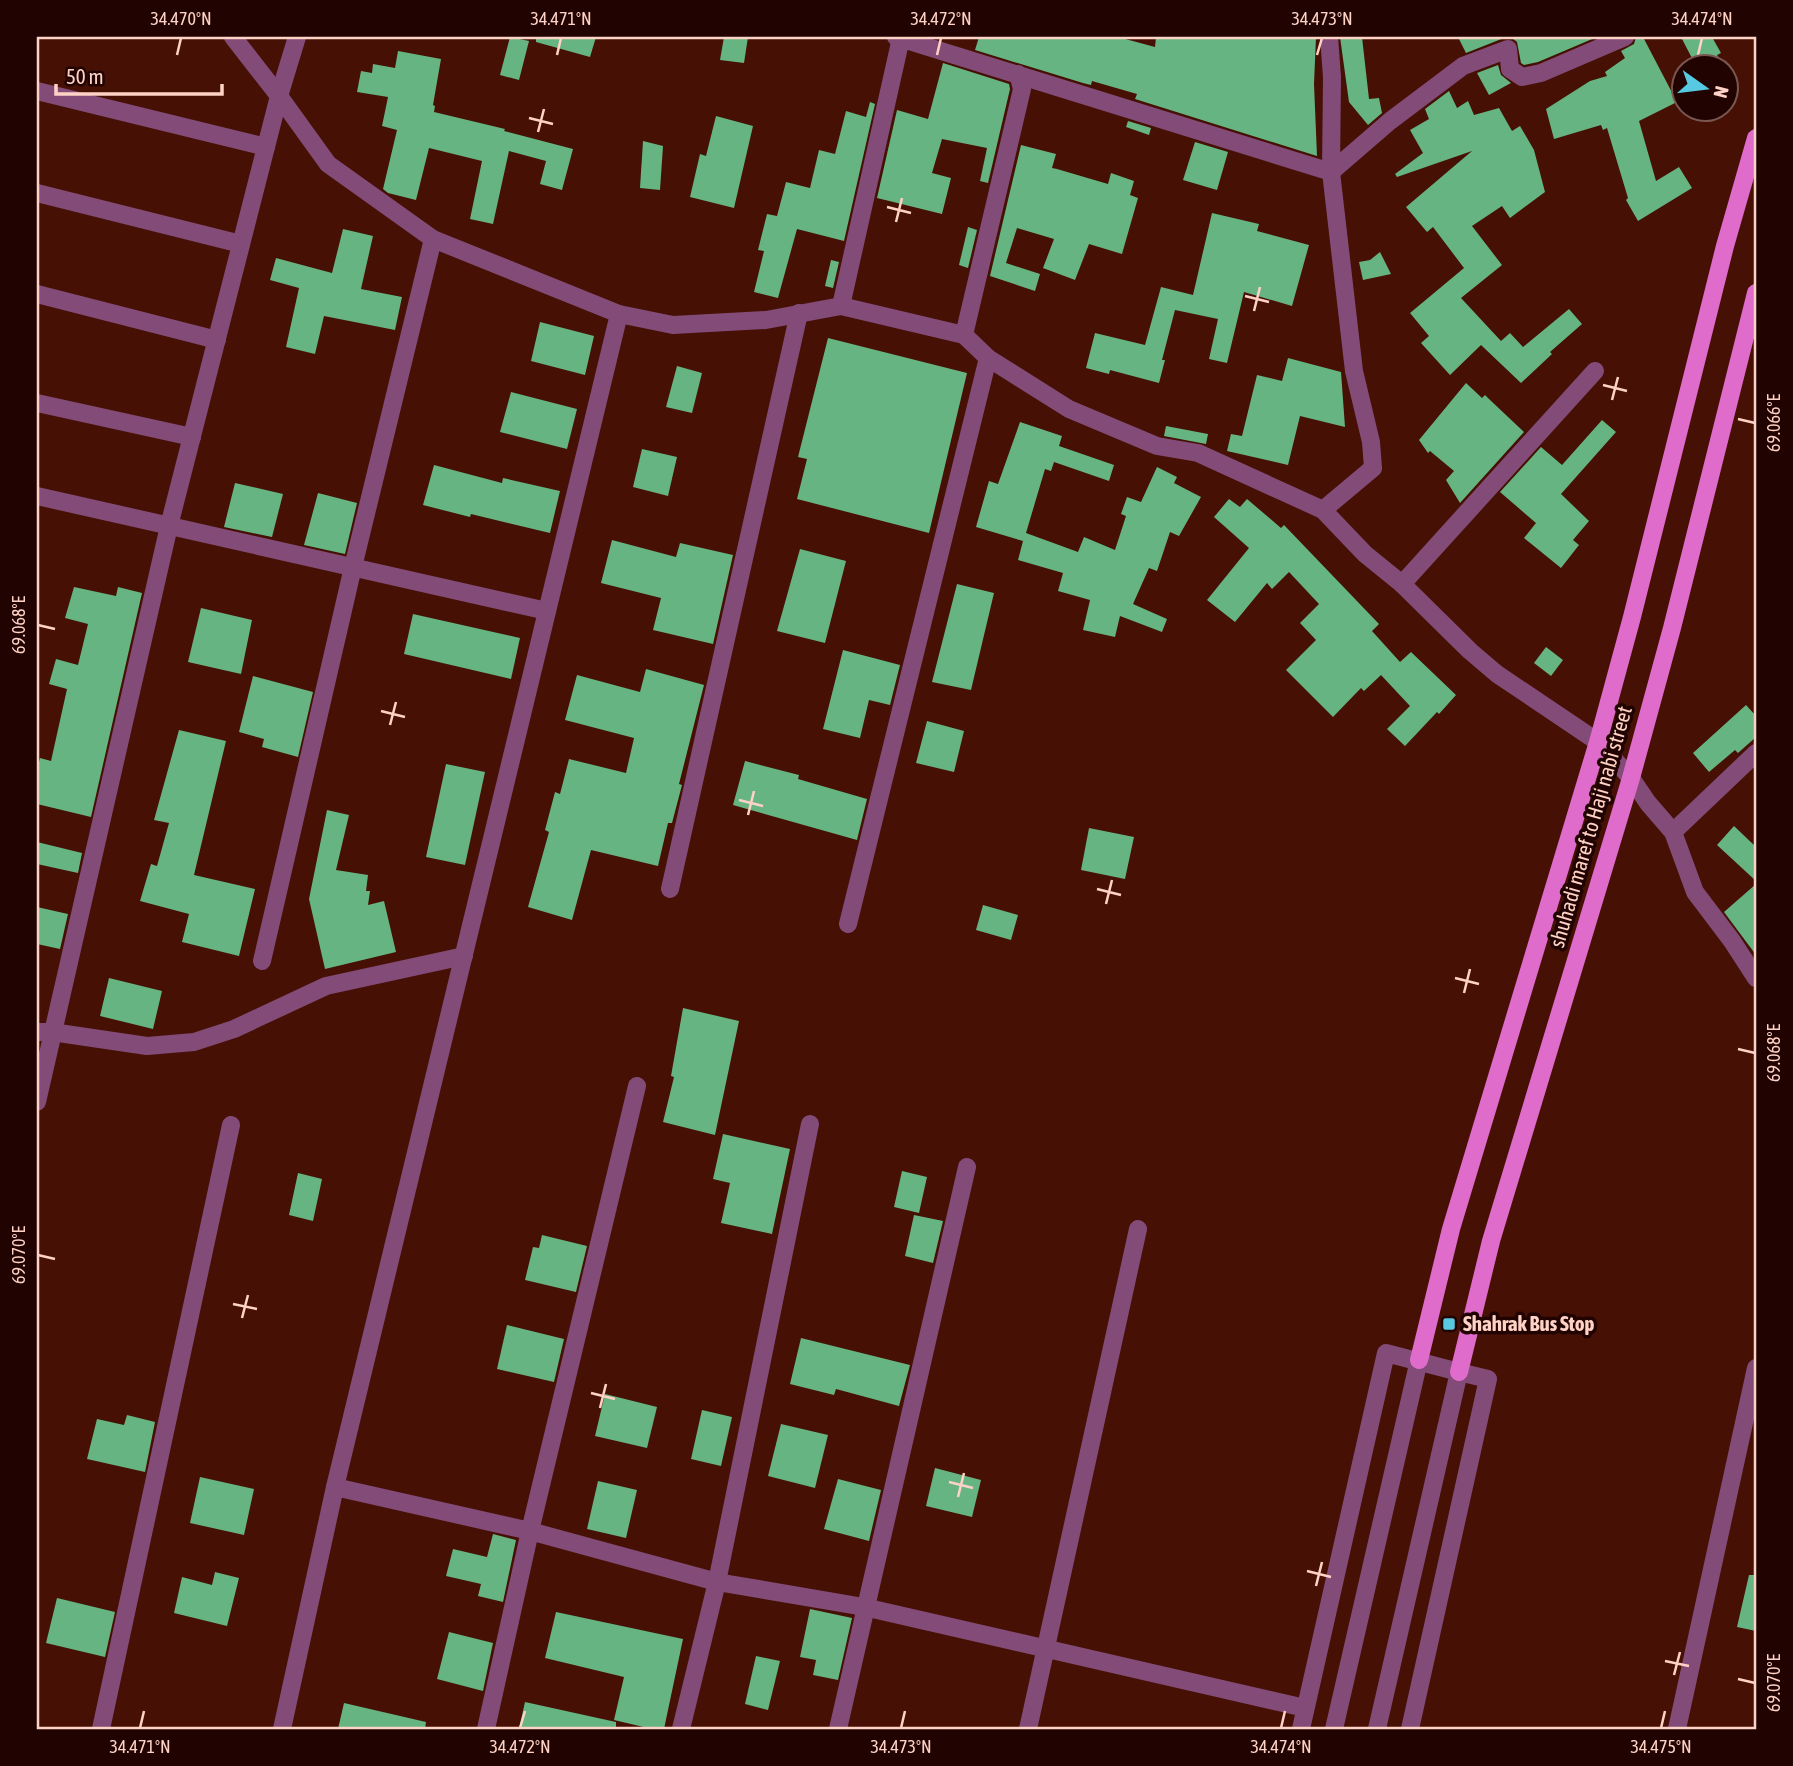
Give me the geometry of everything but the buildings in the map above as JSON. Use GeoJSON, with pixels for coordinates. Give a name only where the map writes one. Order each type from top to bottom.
{"type":"FeatureCollection","features":[{"type":"Feature","properties":{"kind":"main road"},"geometry":{"type":"LineString","coordinates":[[1419,1360],[1451,1229],[1598,742],[1725,246],[1756,138]]}},
{"type":"Feature","properties":{"kind":"main road","name":"shuhadi maref to Haji nabi street"},"geometry":{"type":"LineString","coordinates":[[1459,1372],[1495,1228],[1631,778],[1672,628],[1756,293]]}},
{"type":"Feature","properties":{"kind":"street"},"geometry":{"type":"LineString","coordinates":[[231,37],[279,96],[328,164],[433,239],[619,314],[673,325],[766,320],[841,306],[964,335],[988,358],[1069,409],[1157,446],[1198,453],[1323,510],[1365,554],[1402,584],[1497,674],[1598,742],[1631,778],[1673,832],[1695,892],[1756,978]]}},
{"type":"Feature","properties":{"kind":"street"},"geometry":{"type":"LineString","coordinates":[[37,1102],[45,1032],[60,1002],[169,526],[279,96],[297,37]]}},
{"type":"Feature","properties":{"kind":"street"},"geometry":{"type":"LineString","coordinates":[[1323,510],[1373,468],[1371,442],[1354,370],[1331,172],[1332,77],[1329,37]]}},
{"type":"Feature","properties":{"kind":"street"},"geometry":{"type":"LineString","coordinates":[[1331,172],[1391,121],[1463,66],[1508,49],[1510,69],[1522,76],[1541,74],[1625,37]]}},
{"type":"Feature","properties":{"kind":"street"},"geometry":{"type":"LineString","coordinates":[[841,306],[899,38],[1331,172]]}},
{"type":"Feature","properties":{"kind":"street"},"geometry":{"type":"LineString","coordinates":[[964,335],[1021,89],[1018,74]]}},
{"type":"Feature","properties":{"kind":"street"},"geometry":{"type":"LineString","coordinates":[[37,91],[266,147]]}},
{"type":"Feature","properties":{"kind":"street"},"geometry":{"type":"LineString","coordinates":[[37,193],[241,244]]}},
{"type":"Feature","properties":{"kind":"street"},"geometry":{"type":"LineString","coordinates":[[262,961],[353,567],[433,239]]}},
{"type":"Feature","properties":{"kind":"street"},"geometry":{"type":"LineString","coordinates":[[37,294],[217,340]]}},
{"type":"Feature","properties":{"kind":"street"},"geometry":{"type":"LineString","coordinates":[[670,889],[799,313]]}},
{"type":"Feature","properties":{"kind":"street"},"geometry":{"type":"LineString","coordinates":[[282,1729],[335,1487],[619,314]]}},
{"type":"Feature","properties":{"kind":"street"},"geometry":{"type":"LineString","coordinates":[[848,924],[988,358]]}},
{"type":"Feature","properties":{"kind":"street"},"geometry":{"type":"LineString","coordinates":[[1402,584],[1595,371]]}},
{"type":"Feature","properties":{"kind":"street"},"geometry":{"type":"LineString","coordinates":[[37,403],[192,437]]}},
{"type":"Feature","properties":{"kind":"street"},"geometry":{"type":"LineString","coordinates":[[37,496],[547,611]]}},
{"type":"Feature","properties":{"kind":"street"},"geometry":{"type":"LineString","coordinates":[[1673,832],[1756,753]]}},
{"type":"Feature","properties":{"kind":"street"},"geometry":{"type":"LineString","coordinates":[[45,1032],[147,1046],[194,1042],[234,1029],[326,986],[464,956]]}},
{"type":"Feature","properties":{"kind":"street"},"geometry":{"type":"LineString","coordinates":[[486,1729],[530,1531],[637,1086]]}},
{"type":"Feature","properties":{"kind":"street"},"geometry":{"type":"LineString","coordinates":[[681,1729],[717,1581],[810,1124]]}},
{"type":"Feature","properties":{"kind":"street"},"geometry":{"type":"LineString","coordinates":[[101,1729],[231,1125]]}},
{"type":"Feature","properties":{"kind":"street"},"geometry":{"type":"LineString","coordinates":[[838,1729],[967,1167]]}},
{"type":"Feature","properties":{"kind":"street"},"geometry":{"type":"LineString","coordinates":[[1028,1729],[1138,1229]]}},
{"type":"Feature","properties":{"kind":"street"},"geometry":{"type":"LineString","coordinates":[[1301,1729],[1386,1353],[1488,1380],[1410,1729]]}},
{"type":"Feature","properties":{"kind":"street"},"geometry":{"type":"LineString","coordinates":[[1334,1729],[1419,1360]]}},
{"type":"Feature","properties":{"kind":"street"},"geometry":{"type":"LineString","coordinates":[[1677,1729],[1756,1368]]}},
{"type":"Feature","properties":{"kind":"street"},"geometry":{"type":"LineString","coordinates":[[1377,1729],[1459,1372]]}},
{"type":"Feature","properties":{"kind":"street"},"geometry":{"type":"LineString","coordinates":[[335,1487],[530,1531],[717,1581],[864,1607],[1305,1708]]}},
{"type":"Feature","properties":{"kind":"place","name":"Shahrak Bus Stop"},"geometry":{"type":"Point","coordinates":[1449,1324]}}]}
